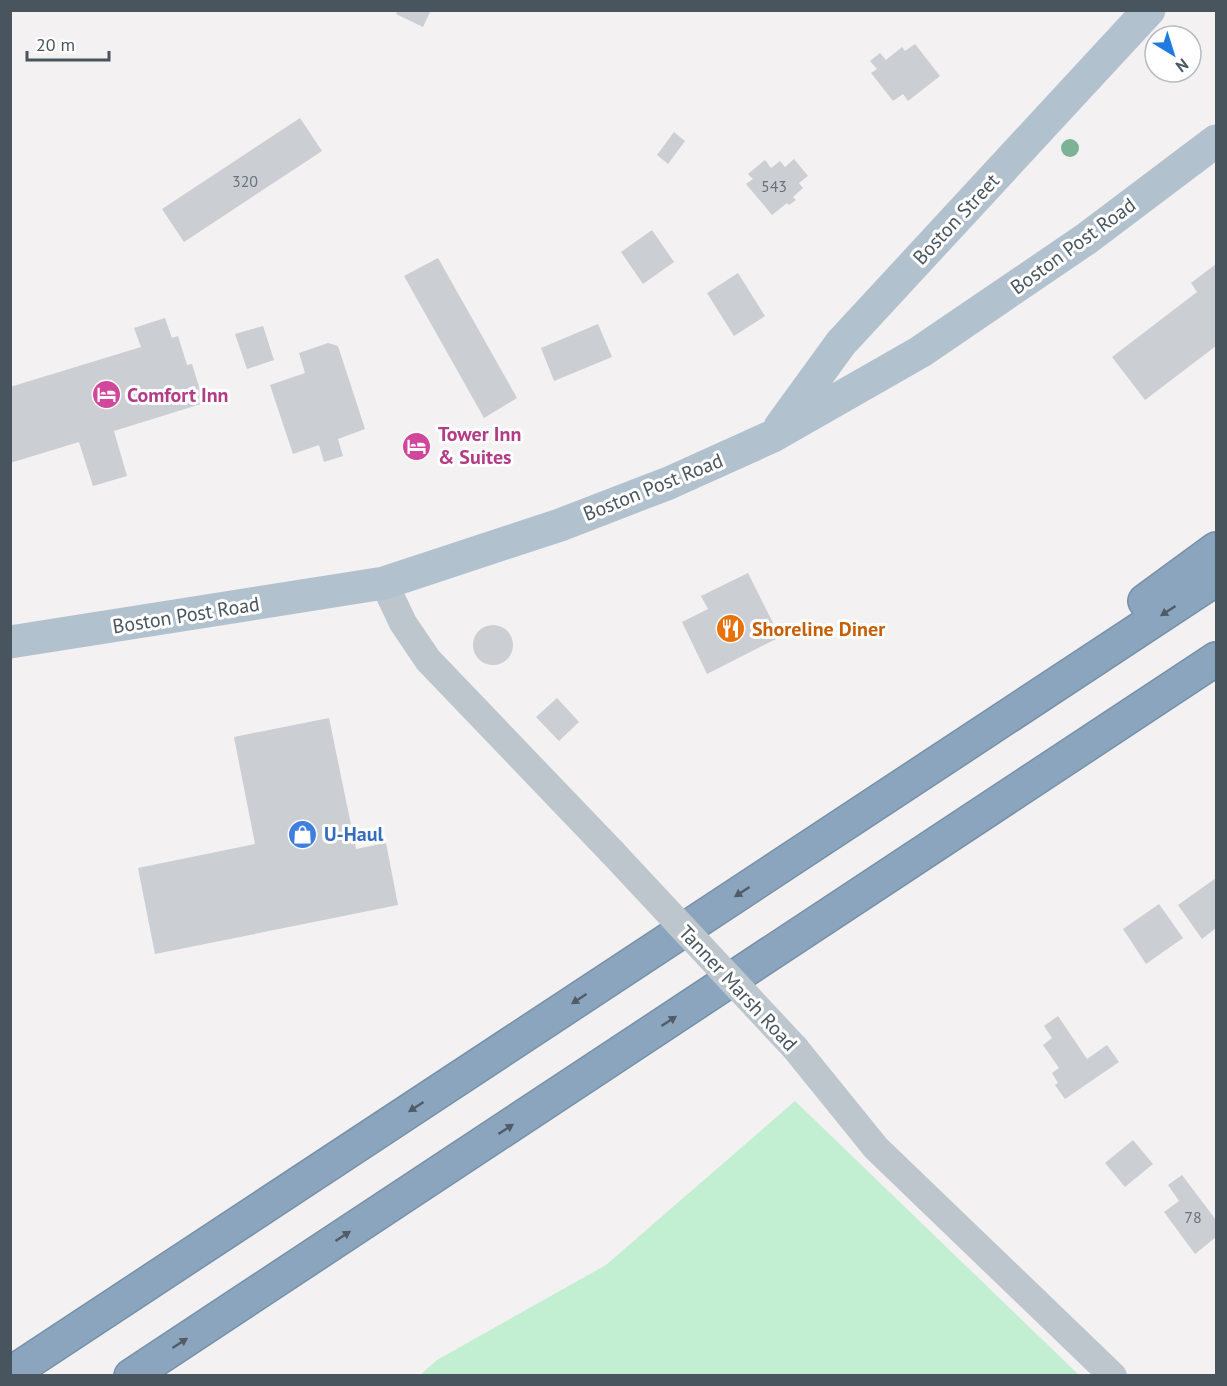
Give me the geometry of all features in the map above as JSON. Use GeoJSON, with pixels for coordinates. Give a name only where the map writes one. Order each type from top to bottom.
{"type":"FeatureCollection","features":[{"type":"Feature","properties":{"kind":"highway"},"geometry":{"type":"LineString","coordinates":[[769,874],[1216,549]]}},
{"type":"Feature","properties":{"kind":"highway"},"geometry":{"type":"LineString","coordinates":[[10,1374],[1216,579]]}},
{"type":"Feature","properties":{"kind":"highway"},"geometry":{"type":"LineString","coordinates":[[131,1376],[1216,660]]}},
{"type":"Feature","properties":{"kind":"main road","name":"Boston Street"},"geometry":{"type":"LineString","coordinates":[[773,436],[842,344],[1149,10]]}},
{"type":"Feature","properties":{"kind":"main road","name":"Boston Post Road"},"geometry":{"type":"LineString","coordinates":[[10,642],[384,583],[560,525],[669,483],[773,436],[865,385],[982,311],[1086,239],[1216,141]]}},
{"type":"Feature","properties":{"kind":"street","name":"Tanner Marsh Road"},"geometry":{"type":"LineString","coordinates":[[384,583],[403,623],[428,660],[795,1048],[876,1148],[1113,1376]]}},
{"type":"Feature","properties":{"kind":"green space"},"geometry":{"type":"Polygon","coordinates":[[[795,1101],[1079,1375],[420,1375],[437,1360],[606,1265],[795,1101]]]}},
{"type":"Feature","properties":{"kind":"building"},"geometry":{"type":"Polygon","coordinates":[[[398,10],[431,10],[423,27],[396,14],[398,10]]]}},
{"type":"Feature","properties":{"kind":"building"},"geometry":{"type":"Polygon","coordinates":[[[915,44],[940,76],[908,101],[903,94],[893,101],[871,73],[877,69],[870,61],[880,53],[886,60],[902,47],[905,51],[915,44]]]}},
{"type":"Feature","properties":{"kind":"building"},"geometry":{"type":"Polygon","coordinates":[[[300,118],[322,151],[184,242],[162,209],[300,118]]]}},
{"type":"Feature","properties":{"kind":"building"},"geometry":{"type":"Polygon","coordinates":[[[674,132],[685,141],[668,164],[657,155],[674,132]]]}},
{"type":"Feature","properties":{"kind":"building"},"geometry":{"type":"Polygon","coordinates":[[[794,159],[808,176],[799,183],[803,188],[793,197],[796,200],[789,205],[787,203],[772,215],[746,184],[753,179],[748,174],[765,160],[771,168],[780,161],[785,167],[794,159]]]}},
{"type":"Feature","properties":{"kind":"building"},"geometry":{"type":"Polygon","coordinates":[[[652,230],[674,262],[643,284],[621,252],[652,230]]]}},
{"type":"Feature","properties":{"kind":"building"},"geometry":{"type":"Polygon","coordinates":[[[438,258],[517,398],[484,418],[404,276],[438,258]]]}},
{"type":"Feature","properties":{"kind":"building"},"geometry":{"type":"Polygon","coordinates":[[[1216,264],[1216,346],[1145,400],[1112,357],[1197,292],[1191,283],[1216,264]]]}},
{"type":"Feature","properties":{"kind":"building"},"geometry":{"type":"Polygon","coordinates":[[[738,273],[765,316],[734,336],[707,293],[738,273]]]}},
{"type":"Feature","properties":{"kind":"building","name":"Comfort Inn"},"geometry":{"type":"Polygon","coordinates":[[[165,318],[172,338],[178,336],[187,365],[192,364],[204,403],[114,431],[127,476],[93,486],[79,442],[10,463],[10,387],[141,347],[134,328],[165,318]]]}},
{"type":"Feature","properties":{"kind":"building"},"geometry":{"type":"Polygon","coordinates":[[[598,324],[612,357],[554,381],[541,348],[598,324]]]}},
{"type":"Feature","properties":{"kind":"building"},"geometry":{"type":"Polygon","coordinates":[[[263,326],[274,360],[247,369],[235,334],[263,326]]]}},
{"type":"Feature","properties":{"kind":"building"},"geometry":{"type":"Polygon","coordinates":[[[328,343],[338,346],[365,429],[338,439],[343,456],[324,462],[319,445],[293,454],[270,385],[305,373],[299,353],[328,343]]]}},
{"type":"Feature","properties":{"kind":"building","name":"Shoreline Diner"},"geometry":{"type":"Polygon","coordinates":[[[748,573],[780,637],[707,674],[682,622],[708,609],[701,596],[748,573]]]}},
{"type":"Feature","properties":{"kind":"building"},"geometry":{"type":"Polygon","coordinates":[[[493,625],[501,626],[507,631],[512,637],[512,653],[507,659],[501,664],[493,665],[485,664],[479,659],[474,653],[473,645],[474,637],[479,631],[485,626],[493,625]]]}},
{"type":"Feature","properties":{"kind":"building"},"geometry":{"type":"Polygon","coordinates":[[[557,698],[579,722],[559,741],[536,717],[557,698]]]}},
{"type":"Feature","properties":{"kind":"building","name":"U-Haul"},"geometry":{"type":"Polygon","coordinates":[[[329,718],[356,849],[386,843],[398,905],[155,954],[138,868],[255,844],[234,737],[329,718]]]}},
{"type":"Feature","properties":{"kind":"building"},"geometry":{"type":"Polygon","coordinates":[[[1216,878],[1216,928],[1202,939],[1178,905],[1216,878]]]}},
{"type":"Feature","properties":{"kind":"building"},"geometry":{"type":"Polygon","coordinates":[[[1159,904],[1183,938],[1146,964],[1123,929],[1159,904]]]}},
{"type":"Feature","properties":{"kind":"building"},"geometry":{"type":"Polygon","coordinates":[[[1058,1016],[1087,1059],[1107,1045],[1119,1062],[1065,1099],[1055,1085],[1058,1083],[1052,1073],[1059,1068],[1043,1045],[1052,1038],[1044,1026],[1058,1016]]]}},
{"type":"Feature","properties":{"kind":"building"},"geometry":{"type":"Polygon","coordinates":[[[1133,1140],[1153,1164],[1125,1187],[1105,1163],[1133,1140]]]}},
{"type":"Feature","properties":{"kind":"building"},"geometry":{"type":"Polygon","coordinates":[[[1182,1175],[1216,1220],[1216,1237],[1195,1254],[1164,1212],[1179,1201],[1168,1185],[1182,1175]]]}},
{"type":"Feature","properties":{"kind":"place","name":"Comfort Inn"},"geometry":{"type":"Point","coordinates":[106,395]}},
{"type":"Feature","properties":{"kind":"place","name":"Tower Inn & Suites"},"geometry":{"type":"Point","coordinates":[417,446]}},
{"type":"Feature","properties":{"kind":"place","name":"Shoreline Diner"},"geometry":{"type":"Point","coordinates":[731,629]}},
{"type":"Feature","properties":{"kind":"place","name":"U-Haul"},"geometry":{"type":"Point","coordinates":[303,834]}}]}
